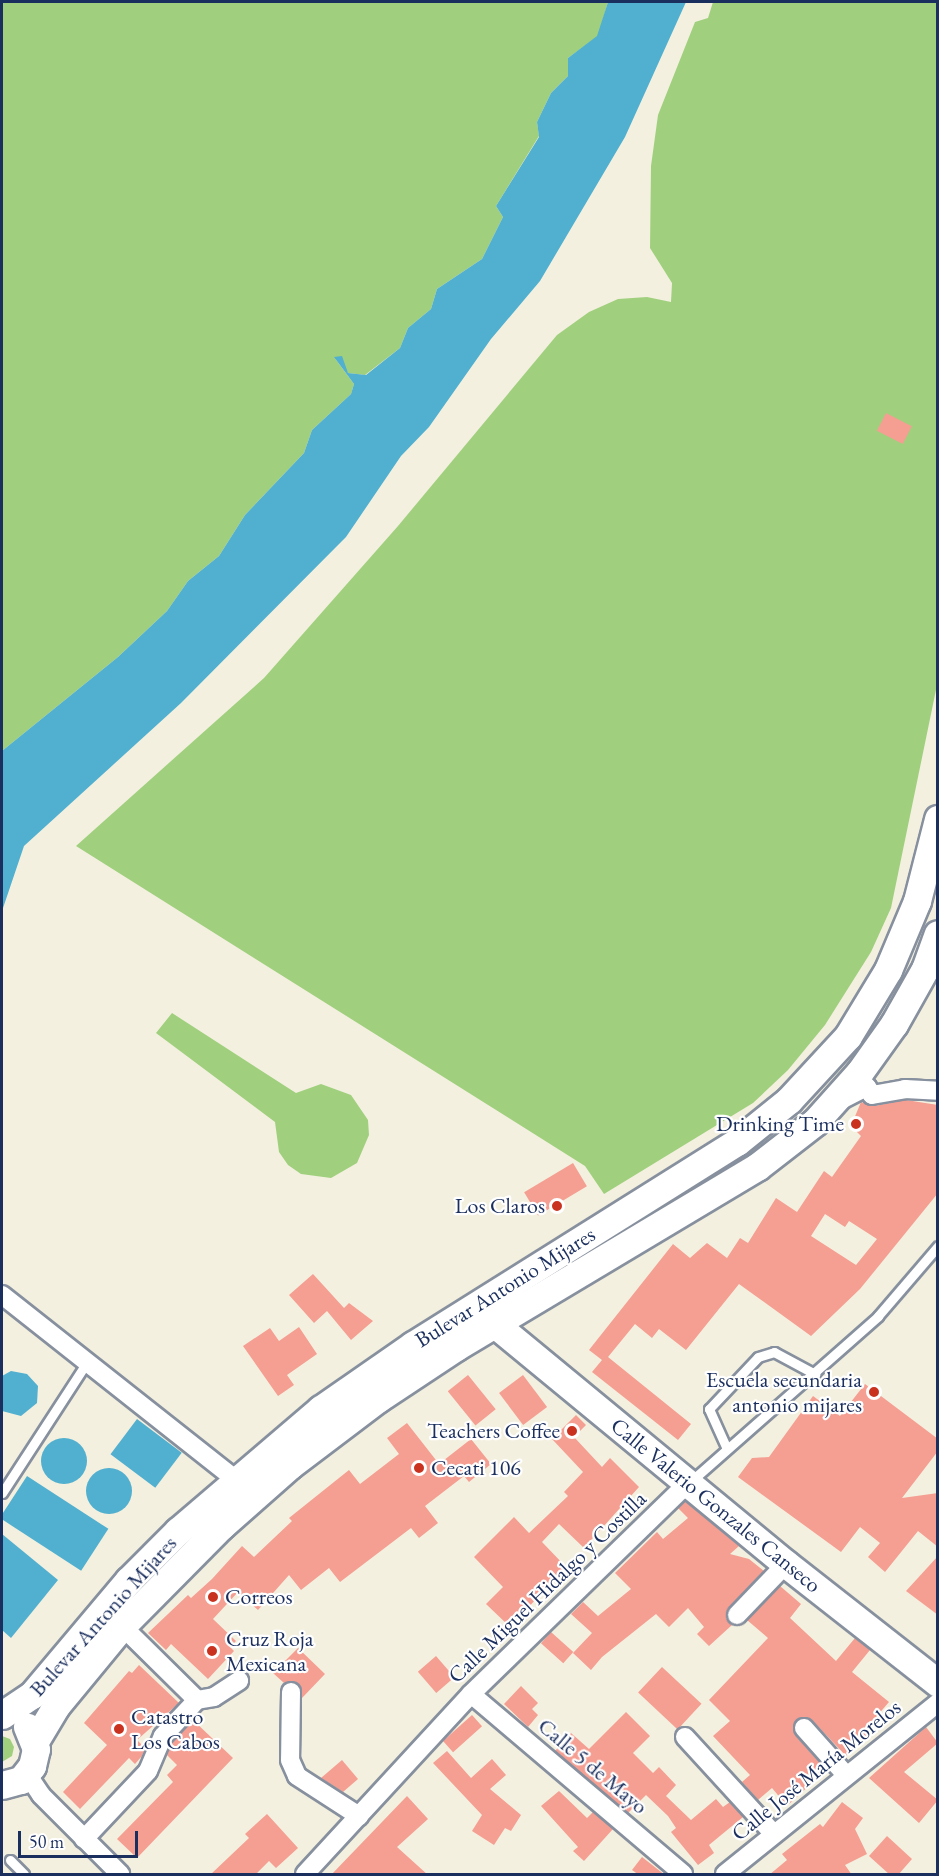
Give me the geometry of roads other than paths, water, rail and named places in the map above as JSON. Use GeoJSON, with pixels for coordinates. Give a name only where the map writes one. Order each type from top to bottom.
{"type":"FeatureCollection","features":[{"type":"Feature","properties":{"kind":"main road","name":"Bulevar Antonio Mijares"},"geometry":{"type":"LineString","coordinates":[[2,1715],[32,1695],[129,1580],[235,1479],[363,1378],[737,1142],[773,1115],[829,1060],[870,1004],[905,938],[936,830]]}},
{"type":"Feature","properties":{"kind":"main road","name":"Bulevar Antonio Mijares"},"geometry":{"type":"LineString","coordinates":[[27,1774],[35,1758],[35,1741],[56,1706],[122,1626],[254,1495],[388,1392],[757,1167],[832,1105],[894,1024],[925,969],[937,941]]}},
{"type":"Feature","properties":{"kind":"main road"},"geometry":{"type":"LineString","coordinates":[[484,1301],[496,1325]]}},
{"type":"Feature","properties":{"kind":"main road","name":"Calle Valerio Gonzales Canseco"},"geometry":{"type":"LineString","coordinates":[[496,1325],[786,1564],[938,1683]]}},
{"type":"Feature","properties":{"kind":"main road"},"geometry":{"type":"LineString","coordinates":[[129,1580],[148,1599]]}},
{"type":"Feature","properties":{"kind":"main road"},"geometry":{"type":"LineString","coordinates":[[2,1715],[22,1723],[35,1741]]}},
{"type":"Feature","properties":{"kind":"main road"},"geometry":{"type":"LineString","coordinates":[[2,1786],[27,1774]]}},
{"type":"Feature","properties":{"kind":"street"},"geometry":{"type":"LineString","coordinates":[[832,1105],[867,1087],[872,1095],[905,1089],[938,1091]]}},
{"type":"Feature","properties":{"kind":"street"},"geometry":{"type":"LineString","coordinates":[[2,1295],[235,1479]]}},
{"type":"Feature","properties":{"kind":"street","name":"Calle Miguel Hidalgo y Costilla"},"geometry":{"type":"LineString","coordinates":[[305,1875],[471,1694],[688,1483]]}},
{"type":"Feature","properties":{"kind":"street"},"geometry":{"type":"LineString","coordinates":[[737,1615],[786,1564]]}},
{"type":"Feature","properties":{"kind":"street"},"geometry":{"type":"LineString","coordinates":[[122,1626],[197,1700]]}},
{"type":"Feature","properties":{"kind":"street"},"geometry":{"type":"LineString","coordinates":[[84,1839],[148,1771],[163,1736],[197,1700],[214,1697],[239,1681]]}},
{"type":"Feature","properties":{"kind":"street"},"geometry":{"type":"LineString","coordinates":[[291,1692],[290,1760],[297,1776],[359,1816]]}},
{"type":"Feature","properties":{"kind":"street","name":"Calle 5 de Mayo"},"geometry":{"type":"LineString","coordinates":[[471,1694],[683,1875]]}},
{"type":"Feature","properties":{"kind":"street","name":"Calle José María Morelos"},"geometry":{"type":"LineString","coordinates":[[725,1875],[773,1833],[938,1703]]}},
{"type":"Feature","properties":{"kind":"street"},"geometry":{"type":"LineString","coordinates":[[804,1728],[846,1775]]}},
{"type":"Feature","properties":{"kind":"street"},"geometry":{"type":"LineString","coordinates":[[685,1737],[773,1833]]}},
{"type":"Feature","properties":{"kind":"street"},"geometry":{"type":"LineString","coordinates":[[27,1774],[41,1795],[120,1875]]}},
{"type":"Feature","properties":{"kind":"lane","name":"Calle Miguel Hidalgo y Costilla"},"geometry":{"type":"LineString","coordinates":[[688,1483],[878,1316],[938,1246]]}},
{"type":"Feature","properties":{"kind":"lane"},"geometry":{"type":"LineString","coordinates":[[727,1449],[709,1409],[758,1357],[774,1352],[814,1374]]}},
{"type":"Feature","properties":{"kind":"lane"},"geometry":{"type":"LineString","coordinates":[[2,1493],[87,1362]]}},
{"type":"Feature","properties":{"kind":"lane"},"geometry":{"type":"LineString","coordinates":[[10,1860],[24,1875]]}},
{"type":"Feature","properties":{"kind":"water"},"geometry":{"type":"Polygon","coordinates":[[[608,2],[686,2],[625,137],[540,281],[491,339],[429,427],[401,456],[346,537],[181,703],[24,846],[2,911],[2,751],[118,657],[167,611],[188,581],[219,556],[245,515],[304,453],[312,430],[351,394],[354,384],[334,357],[342,356],[348,373],[366,375],[400,348],[408,328],[431,309],[437,289],[482,259],[503,217],[496,206],[539,137],[537,122],[551,93],[568,76],[568,58],[597,36],[608,2]]]}},
{"type":"Feature","properties":{"kind":"water"},"geometry":{"type":"Polygon","coordinates":[[[11,1371],[27,1374],[38,1386],[37,1403],[21,1416],[2,1411],[2,1376],[11,1371]]]}},
{"type":"Feature","properties":{"kind":"water"},"geometry":{"type":"Polygon","coordinates":[[[137,1419],[182,1453],[155,1488],[111,1454],[137,1419]]]}},
{"type":"Feature","properties":{"kind":"water"},"geometry":{"type":"Polygon","coordinates":[[[64,1438],[80,1445],[87,1461],[80,1477],[64,1484],[48,1477],[41,1461],[48,1445],[64,1438]]]}},
{"type":"Feature","properties":{"kind":"water"},"geometry":{"type":"Polygon","coordinates":[[[109,1468],[125,1475],[132,1491],[125,1507],[109,1514],[93,1507],[86,1491],[93,1475],[109,1468]]]}},
{"type":"Feature","properties":{"kind":"water"},"geometry":{"type":"Polygon","coordinates":[[[27,1476],[108,1529],[81,1571],[2,1519],[2,1514],[27,1476]]]}},
{"type":"Feature","properties":{"kind":"water"},"geometry":{"type":"Polygon","coordinates":[[[2,1534],[58,1580],[11,1638],[2,1630],[2,1534]]]}},
{"type":"Feature","properties":{"kind":"place","name":"Drinking Time"},"geometry":{"type":"Point","coordinates":[856,1124]}},
{"type":"Feature","properties":{"kind":"place","name":"Los Claros"},"geometry":{"type":"Point","coordinates":[557,1206]}},
{"type":"Feature","properties":{"kind":"place","name":"Escuela secundaria antonio mijares"},"geometry":{"type":"Point","coordinates":[874,1392]}},
{"type":"Feature","properties":{"kind":"place","name":"Teachers Coffee"},"geometry":{"type":"Point","coordinates":[572,1431]}},
{"type":"Feature","properties":{"kind":"place","name":"Cecati 106"},"geometry":{"type":"Point","coordinates":[419,1468]}},
{"type":"Feature","properties":{"kind":"place","name":"Correos"},"geometry":{"type":"Point","coordinates":[213,1597]}},
{"type":"Feature","properties":{"kind":"place","name":"Cruz Roja Mexicana"},"geometry":{"type":"Point","coordinates":[212,1651]}},
{"type":"Feature","properties":{"kind":"place","name":"Catastro Los Cabos"},"geometry":{"type":"Point","coordinates":[119,1729]}}]}
